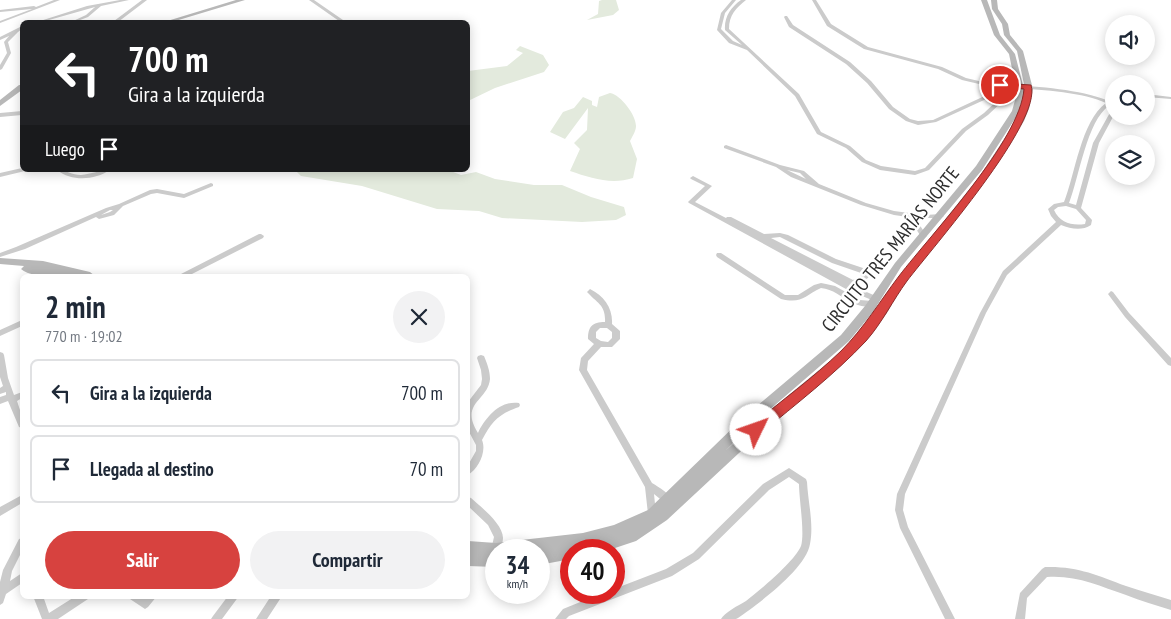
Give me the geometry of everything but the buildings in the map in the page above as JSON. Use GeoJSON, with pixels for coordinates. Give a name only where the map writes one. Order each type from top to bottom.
{"type":"FeatureCollection","features":[{"type":"Feature","properties":{"kind":"street"},"geometry":{"type":"LineString","coordinates":[[0,22],[58,0]]}},
{"type":"Feature","properties":{"kind":"street"},"geometry":{"type":"LineString","coordinates":[[47,20],[100,5],[127,0]]}},
{"type":"Feature","properties":{"kind":"street"},"geometry":{"type":"LineString","coordinates":[[119,20],[145,0]]}},
{"type":"Feature","properties":{"kind":"street"},"geometry":{"type":"LineString","coordinates":[[178,20],[242,0]]}},
{"type":"Feature","properties":{"kind":"street"},"geometry":{"type":"LineString","coordinates":[[179,20],[249,0]]}},
{"type":"Feature","properties":{"kind":"street"},"geometry":{"type":"LineString","coordinates":[[311,0],[341,20]]}},
{"type":"Feature","properties":{"kind":"street"},"geometry":{"type":"LineString","coordinates":[[734,0],[723,13],[720,29],[731,42],[752,51]]}},
{"type":"Feature","properties":{"kind":"street"},"geometry":{"type":"LineString","coordinates":[[744,0],[734,8],[726,22],[727,29],[797,95],[819,132],[848,147],[864,161],[880,168],[896,172],[915,173],[927,169],[964,130],[1018,88]]}},
{"type":"Feature","properties":{"kind":"street"},"geometry":{"type":"LineString","coordinates":[[814,0],[829,25],[866,48],[940,68],[964,79],[998,88],[1018,88],[1105,100]]}},
{"type":"Feature","properties":{"kind":"street","name":"CIRCUITO TRES MARÍAS NORTE"},"geometry":{"type":"LineString","coordinates":[[550,546],[583,540],[615,531],[652,514],[749,420],[823,359],[868,306],[898,265],[941,216],[979,168],[1009,124],[1021,99],[1011,50],[998,35],[995,23],[986,8],[984,0]]}},
{"type":"Feature","properties":{"kind":"street","name":"CIRCUITO TRES MARÍAS NORTE"},"geometry":{"type":"LineString","coordinates":[[623,539],[636,535],[663,516],[733,450],[844,355],[864,335],[902,279],[982,179],[1020,121],[1025,109],[1018,88],[1020,51],[1007,35],[1005,24],[994,9],[994,0]]}},
{"type":"Feature","properties":{"kind":"street"},"geometry":{"type":"LineString","coordinates":[[0,11],[46,5]]}},
{"type":"Feature","properties":{"kind":"street"},"geometry":{"type":"LineString","coordinates":[[77,20],[88,16],[100,5]]}},
{"type":"Feature","properties":{"kind":"street"},"geometry":{"type":"LineString","coordinates":[[786,18],[791,26],[848,63],[869,82],[892,108],[908,120],[918,123],[934,121],[993,94],[998,88]]}},
{"type":"Feature","properties":{"kind":"street"},"geometry":{"type":"LineString","coordinates":[[0,38],[20,30]]}},
{"type":"Feature","properties":{"kind":"street"},"geometry":{"type":"LineString","coordinates":[[0,69],[9,53],[6,42],[20,30]]}},
{"type":"Feature","properties":{"kind":"street"},"geometry":{"type":"LineString","coordinates":[[0,99],[20,84]]}},
{"type":"Feature","properties":{"kind":"street"},"geometry":{"type":"LineString","coordinates":[[0,104],[20,89]]}},
{"type":"Feature","properties":{"kind":"street"},"geometry":{"type":"LineString","coordinates":[[1083,97],[1096,104],[1101,111]]}},
{"type":"Feature","properties":{"kind":"street"},"geometry":{"type":"LineString","coordinates":[[1155,97],[1171,100]]}},
{"type":"Feature","properties":{"kind":"street"},"geometry":{"type":"LineString","coordinates":[[1155,99],[1171,100]]}},
{"type":"Feature","properties":{"kind":"street"},"geometry":{"type":"LineString","coordinates":[[1066,204],[1071,194],[1085,140],[1101,111],[1105,107]]}},
{"type":"Feature","properties":{"kind":"street"},"geometry":{"type":"LineString","coordinates":[[0,115],[20,112]]}},
{"type":"Feature","properties":{"kind":"street"},"geometry":{"type":"LineString","coordinates":[[1078,208],[1096,143],[1106,125]]}},
{"type":"Feature","properties":{"kind":"street"},"geometry":{"type":"LineString","coordinates":[[726,147],[778,166],[796,178],[816,184],[866,205],[911,217],[941,216]]}},
{"type":"Feature","properties":{"kind":"street"},"geometry":{"type":"LineString","coordinates":[[0,175],[20,171]]}},
{"type":"Feature","properties":{"kind":"street"},"geometry":{"type":"LineString","coordinates":[[64,172],[74,177],[82,178],[101,172]]}},
{"type":"Feature","properties":{"kind":"street"},"geometry":{"type":"LineString","coordinates":[[693,178],[708,186],[694,200],[848,287],[855,286],[866,276],[864,271],[834,261],[786,237],[780,235],[760,236]]}},
{"type":"Feature","properties":{"kind":"street"},"geometry":{"type":"LineString","coordinates":[[0,255],[99,216],[114,206],[121,205],[150,192],[157,191],[184,196],[211,184]]}},
{"type":"Feature","properties":{"kind":"street"},"geometry":{"type":"LineString","coordinates":[[1056,204],[1066,204],[1078,208],[1089,220],[1088,225],[1072,226],[1060,222],[1053,216],[1051,209],[1056,204]]}},
{"type":"Feature","properties":{"kind":"street"},"geometry":{"type":"LineString","coordinates":[[911,217],[924,236]]}},
{"type":"Feature","properties":{"kind":"street"},"geometry":{"type":"LineString","coordinates":[[950,619],[904,528],[899,510],[901,494],[984,313],[1005,273],[1060,222]]}},
{"type":"Feature","properties":{"kind":"street"},"geometry":{"type":"LineString","coordinates":[[187,274],[261,236]]}},
{"type":"Feature","properties":{"kind":"street"},"geometry":{"type":"LineString","coordinates":[[0,261],[8,252]]}},
{"type":"Feature","properties":{"kind":"street"},"geometry":{"type":"LineString","coordinates":[[719,255],[783,297],[794,300],[803,298],[818,286],[825,285],[868,306]]}},
{"type":"Feature","properties":{"kind":"street"},"geometry":{"type":"LineString","coordinates":[[0,261],[79,274]]}},
{"type":"Feature","properties":{"kind":"street"},"geometry":{"type":"LineString","coordinates":[[0,267],[40,267],[61,274]]}},
{"type":"Feature","properties":{"kind":"street"},"geometry":{"type":"LineString","coordinates":[[855,286],[868,306]]}},
{"type":"Feature","properties":{"kind":"street"},"geometry":{"type":"LineString","coordinates":[[590,292],[601,298],[610,318],[608,325]]}},
{"type":"Feature","properties":{"kind":"street"},"geometry":{"type":"LineString","coordinates":[[1111,294],[1126,315],[1171,363]]}},
{"type":"Feature","properties":{"kind":"street"},"geometry":{"type":"LineString","coordinates":[[0,333],[20,324]]}},
{"type":"Feature","properties":{"kind":"street"},"geometry":{"type":"LineString","coordinates":[[598,325],[608,325],[616,330],[616,339],[609,345],[599,344],[592,339],[592,331],[598,325]]}},
{"type":"Feature","properties":{"kind":"street"},"geometry":{"type":"LineString","coordinates":[[599,344],[584,360],[583,370],[648,486],[652,514]]}},
{"type":"Feature","properties":{"kind":"street"},"geometry":{"type":"LineString","coordinates":[[0,355],[8,394],[20,421]]}},
{"type":"Feature","properties":{"kind":"street"},"geometry":{"type":"LineString","coordinates":[[470,408],[486,382],[486,369],[481,358]]}},
{"type":"Feature","properties":{"kind":"street"},"geometry":{"type":"LineString","coordinates":[[0,401],[8,394]]}},
{"type":"Feature","properties":{"kind":"street"},"geometry":{"type":"LineString","coordinates":[[470,468],[480,455],[480,440],[486,423],[495,413],[516,405]]}},
{"type":"Feature","properties":{"kind":"street"},"geometry":{"type":"LineString","coordinates":[[470,423],[480,440]]}},
{"type":"Feature","properties":{"kind":"street"},"geometry":{"type":"LineString","coordinates":[[560,619],[566,612],[669,573],[696,556],[766,488],[789,472],[803,482],[806,546],[799,558],[783,574],[740,613],[726,619]]}},
{"type":"Feature","properties":{"kind":"street"},"geometry":{"type":"LineString","coordinates":[[648,486],[661,493],[668,500]]}},
{"type":"Feature","properties":{"kind":"street"},"geometry":{"type":"LineString","coordinates":[[0,512],[20,500]]}},
{"type":"Feature","properties":{"kind":"street"},"geometry":{"type":"LineString","coordinates":[[470,503],[491,522],[499,539]]}},
{"type":"Feature","properties":{"kind":"street"},"geometry":{"type":"LineString","coordinates":[[0,595],[8,570],[20,546]]}},
{"type":"Feature","properties":{"kind":"street","name":"CIRCUITO TRES MARÍAS NORTE"},"geometry":{"type":"LineString","coordinates":[[470,548],[485,552]]}},
{"type":"Feature","properties":{"kind":"street","name":"CIRCUITO TRES MARÍAS NORTE"},"geometry":{"type":"LineString","coordinates":[[470,560],[485,557]]}},
{"type":"Feature","properties":{"kind":"street"},"geometry":{"type":"LineString","coordinates":[[1020,619],[1023,596],[1033,583],[1045,572],[1066,570],[1088,575],[1128,592],[1171,605]]}},
{"type":"Feature","properties":{"kind":"street"},"geometry":{"type":"LineString","coordinates":[[0,595],[20,580]]}},
{"type":"Feature","properties":{"kind":"street"},"geometry":{"type":"LineString","coordinates":[[39,599],[48,619],[80,599]]}},
{"type":"Feature","properties":{"kind":"street"},"geometry":{"type":"LineString","coordinates":[[138,599],[145,604],[149,599]]}},
{"type":"Feature","properties":{"kind":"street"},"geometry":{"type":"LineString","coordinates":[[216,619],[232,599]]}},
{"type":"Feature","properties":{"kind":"street"},"geometry":{"type":"LineString","coordinates":[[261,619],[275,599]]}},
{"type":"Feature","properties":{"kind":"shaded area"},"geometry":{"type":"Polygon","coordinates":[[[616,0],[619,10],[613,15],[587,20],[598,14],[599,1],[616,0]]]}},
{"type":"Feature","properties":{"kind":"shaded area"},"geometry":{"type":"Polygon","coordinates":[[[520,46],[543,55],[549,65],[544,72],[495,88],[470,100],[470,71],[507,66],[523,53],[516,50],[520,46]]]}},
{"type":"Feature","properties":{"kind":"shaded area"},"geometry":{"type":"Polygon","coordinates":[[[610,93],[619,97],[631,111],[636,126],[630,141],[637,159],[633,178],[625,180],[601,180],[570,171],[580,149],[574,143],[587,130],[588,108],[565,139],[550,132],[563,112],[574,108],[583,97],[592,101],[592,105],[597,107],[599,97],[610,93]]]}},
{"type":"Feature","properties":{"kind":"shaded area"},"geometry":{"type":"Polygon","coordinates":[[[297,172],[453,172],[461,175],[476,172],[495,179],[534,185],[562,185],[591,197],[624,207],[626,215],[616,220],[582,222],[502,218],[479,211],[437,209],[362,186],[301,176],[297,172]]]}},
{"type":"Feature","properties":{"kind":"route"},"geometry":{"type":"LineString","coordinates":[[756,430],[844,355],[864,335],[883,310],[902,279],[982,179],[1020,121],[1028,96],[1028,86],[1009,87],[1000,85]]}}]}
